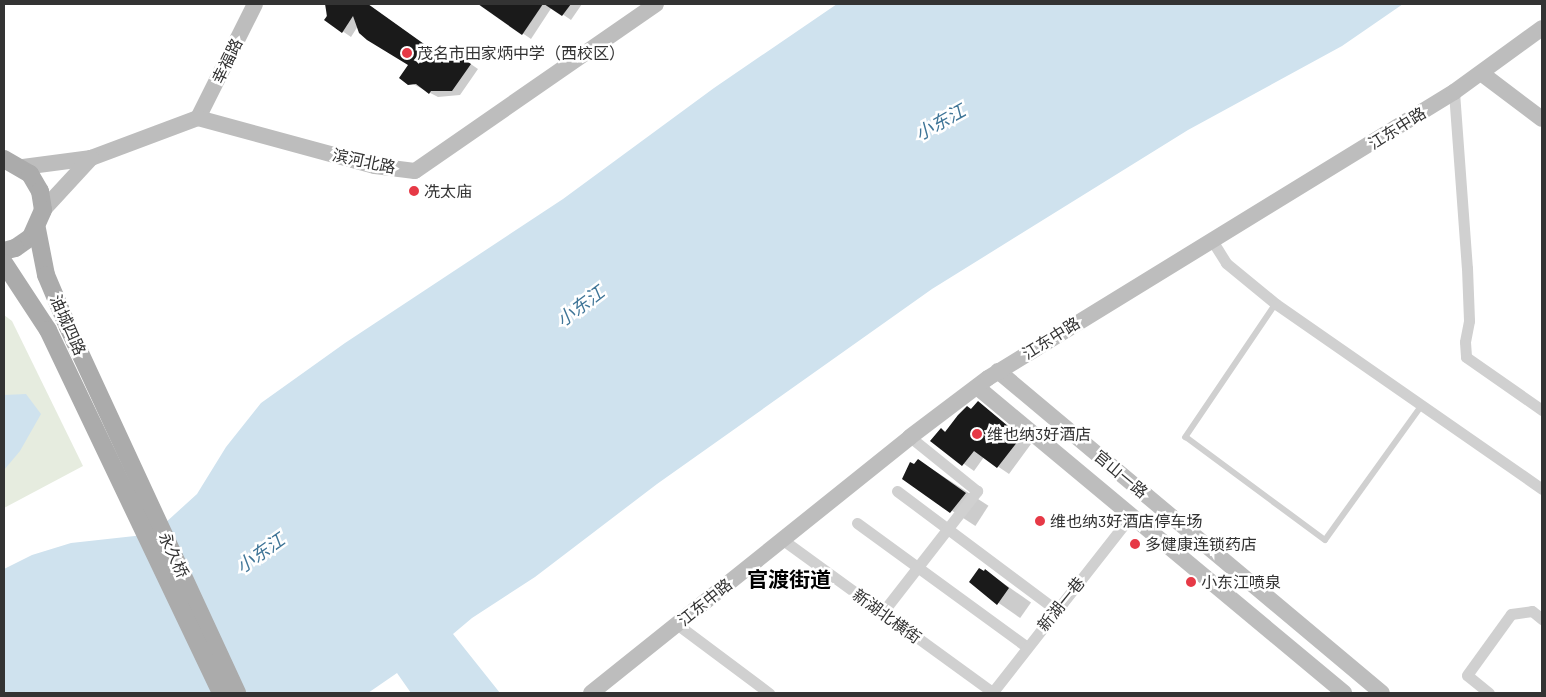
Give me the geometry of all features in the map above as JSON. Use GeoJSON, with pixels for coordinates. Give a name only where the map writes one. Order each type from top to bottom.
{"type":"FeatureCollection","features":[{"type":"Feature","properties":{"kind":"main road"},"geometry":{"type":"LineString","coordinates":[[4,159],[23,167],[36,182],[43,210],[37,229],[24,243],[4,251]]}},
{"type":"Feature","properties":{"kind":"main road","name":"油城四路"},"geometry":{"type":"LineString","coordinates":[[37,229],[46,275],[110,417]]}},
{"type":"Feature","properties":{"kind":"main road","name":"油城四路"},"geometry":{"type":"LineString","coordinates":[[4,263],[48,330],[98,430]]}},
{"type":"Feature","properties":{"kind":"main road","name":"永久桥"},"geometry":{"type":"LineString","coordinates":[[110,417],[237,693]]}},
{"type":"Feature","properties":{"kind":"main road","name":"永久桥"},"geometry":{"type":"LineString","coordinates":[[98,430],[221,693]]}},
{"type":"Feature","properties":{"kind":"street","name":"幸福路"},"geometry":{"type":"LineString","coordinates":[[198,118],[255,4]]}},
{"type":"Feature","properties":{"kind":"street","name":"滨河北路"},"geometry":{"type":"LineString","coordinates":[[198,118],[375,166],[415,171],[656,4]]}},
{"type":"Feature","properties":{"kind":"street","name":"江东中路"},"geometry":{"type":"LineString","coordinates":[[591,693],[910,437],[998,371],[1102,306],[1213,242],[1454,92],[1542,28]]}},
{"type":"Feature","properties":{"kind":"street"},"geometry":{"type":"LineString","coordinates":[[1481,73],[1542,119]]}},
{"type":"Feature","properties":{"kind":"street"},"geometry":{"type":"LineString","coordinates":[[1454,92],[1470,321],[1465,342],[1466,357],[1542,410]]}},
{"type":"Feature","properties":{"kind":"street"},"geometry":{"type":"LineString","coordinates":[[23,167],[91,158],[198,118]]}},
{"type":"Feature","properties":{"kind":"street"},"geometry":{"type":"LineString","coordinates":[[43,210],[91,158]]}},
{"type":"Feature","properties":{"kind":"street"},"geometry":{"type":"LineString","coordinates":[[1213,242],[1226,263],[1276,304],[1542,489]]}},
{"type":"Feature","properties":{"kind":"street","name":"官山一路"},"geometry":{"type":"LineString","coordinates":[[998,371],[1382,693]]}},
{"type":"Feature","properties":{"kind":"street","name":"官山一路"},"geometry":{"type":"LineString","coordinates":[[977,386],[1344,693]]}},
{"type":"Feature","properties":{"kind":"street"},"geometry":{"type":"LineString","coordinates":[[1048,446],[1064,426]]}},
{"type":"Feature","properties":{"kind":"street"},"geometry":{"type":"LineString","coordinates":[[882,613],[919,568],[977,491],[910,437]]}},
{"type":"Feature","properties":{"kind":"street"},"geometry":{"type":"LineString","coordinates":[[897,490],[1056,610]]}},
{"type":"Feature","properties":{"kind":"street","name":"新湖一巷"},"geometry":{"type":"LineString","coordinates":[[992,693],[1131,516]]}},
{"type":"Feature","properties":{"kind":"street"},"geometry":{"type":"LineString","coordinates":[[857,523],[1027,647]]}},
{"type":"Feature","properties":{"kind":"street","name":"新湖北横街"},"geometry":{"type":"LineString","coordinates":[[783,540],[992,693]]}},
{"type":"Feature","properties":{"kind":"street"},"geometry":{"type":"LineString","coordinates":[[1489,693],[1467,675],[1511,614],[1532,611],[1542,619]]}},
{"type":"Feature","properties":{"kind":"street"},"geometry":{"type":"LineString","coordinates":[[678,625],[769,693]]}},
{"type":"Feature","properties":{"kind":"lane"},"geometry":{"type":"LineString","coordinates":[[1276,304],[1186,437],[1325,540],[1422,405]]}},
{"type":"Feature","properties":{"kind":"shaded area"},"geometry":{"type":"Polygon","coordinates":[[[4,315],[12,321],[83,466],[4,508],[4,315]]]}},
{"type":"Feature","properties":{"kind":"water","name":"小东江"},"geometry":{"type":"Polygon","coordinates":[[[837,4],[1403,4],[1342,46],[1188,130],[932,289],[657,484],[535,577],[472,618],[453,634],[500,693],[411,693],[397,673],[368,693],[4,693],[4,569],[32,555],[71,543],[153,534],[197,494],[226,447],[261,403],[345,343],[563,199],[714,88],[837,4]]]}},
{"type":"Feature","properties":{"kind":"water"},"geometry":{"type":"Polygon","coordinates":[[[26,394],[41,414],[20,451],[4,470],[4,395],[26,394]]]}},
{"type":"Feature","properties":{"kind":"building"},"geometry":{"type":"Polygon","coordinates":[[[325,4],[368,4],[445,59],[451,50],[471,64],[452,91],[431,91],[429,94],[416,84],[408,85],[399,78],[408,65],[359,33],[353,16],[342,33],[324,20],[327,16],[325,4]]]}},
{"type":"Feature","properties":{"kind":"building"},"geometry":{"type":"Polygon","coordinates":[[[478,4],[543,4],[522,35],[478,4]]]}},
{"type":"Feature","properties":{"kind":"building"},"geometry":{"type":"Polygon","coordinates":[[[544,4],[571,4],[562,16],[544,4]]]}},
{"type":"Feature","properties":{"kind":"building","name":"维也纳3好酒店"},"geometry":{"type":"Polygon","coordinates":[[[978,401],[1021,437],[997,468],[974,451],[962,466],[930,441],[941,428],[945,432],[967,406],[971,409],[978,401]]]}},
{"type":"Feature","properties":{"kind":"building"},"geometry":{"type":"Polygon","coordinates":[[[918,459],[966,493],[950,513],[902,479],[910,462],[914,464],[918,459]]]}},
{"type":"Feature","properties":{"kind":"building"},"geometry":{"type":"Polygon","coordinates":[[[979,568],[984,571],[985,569],[1009,588],[997,605],[969,582],[979,568]]]}},
{"type":"Feature","properties":{"kind":"place","name":"茂名市田家炳中学（西校区）"},"geometry":{"type":"Point","coordinates":[407,53]}},
{"type":"Feature","properties":{"kind":"place","name":"冼太庙"},"geometry":{"type":"Point","coordinates":[414,191]}},
{"type":"Feature","properties":{"kind":"place","name":"维也纳3好酒店"},"geometry":{"type":"Point","coordinates":[977,434]}},
{"type":"Feature","properties":{"kind":"place","name":"维也纳3好酒店停车场"},"geometry":{"type":"Point","coordinates":[1040,521]}},
{"type":"Feature","properties":{"kind":"place","name":"多健康连锁药店"},"geometry":{"type":"Point","coordinates":[1135,544]}},
{"type":"Feature","properties":{"kind":"place","name":"小东江喷泉"},"geometry":{"type":"Point","coordinates":[1191,582]}},
{"type":"Feature","properties":{"kind":"district","name":"官渡街道"},"geometry":{"type":"Point","coordinates":[789,579]}}]}
